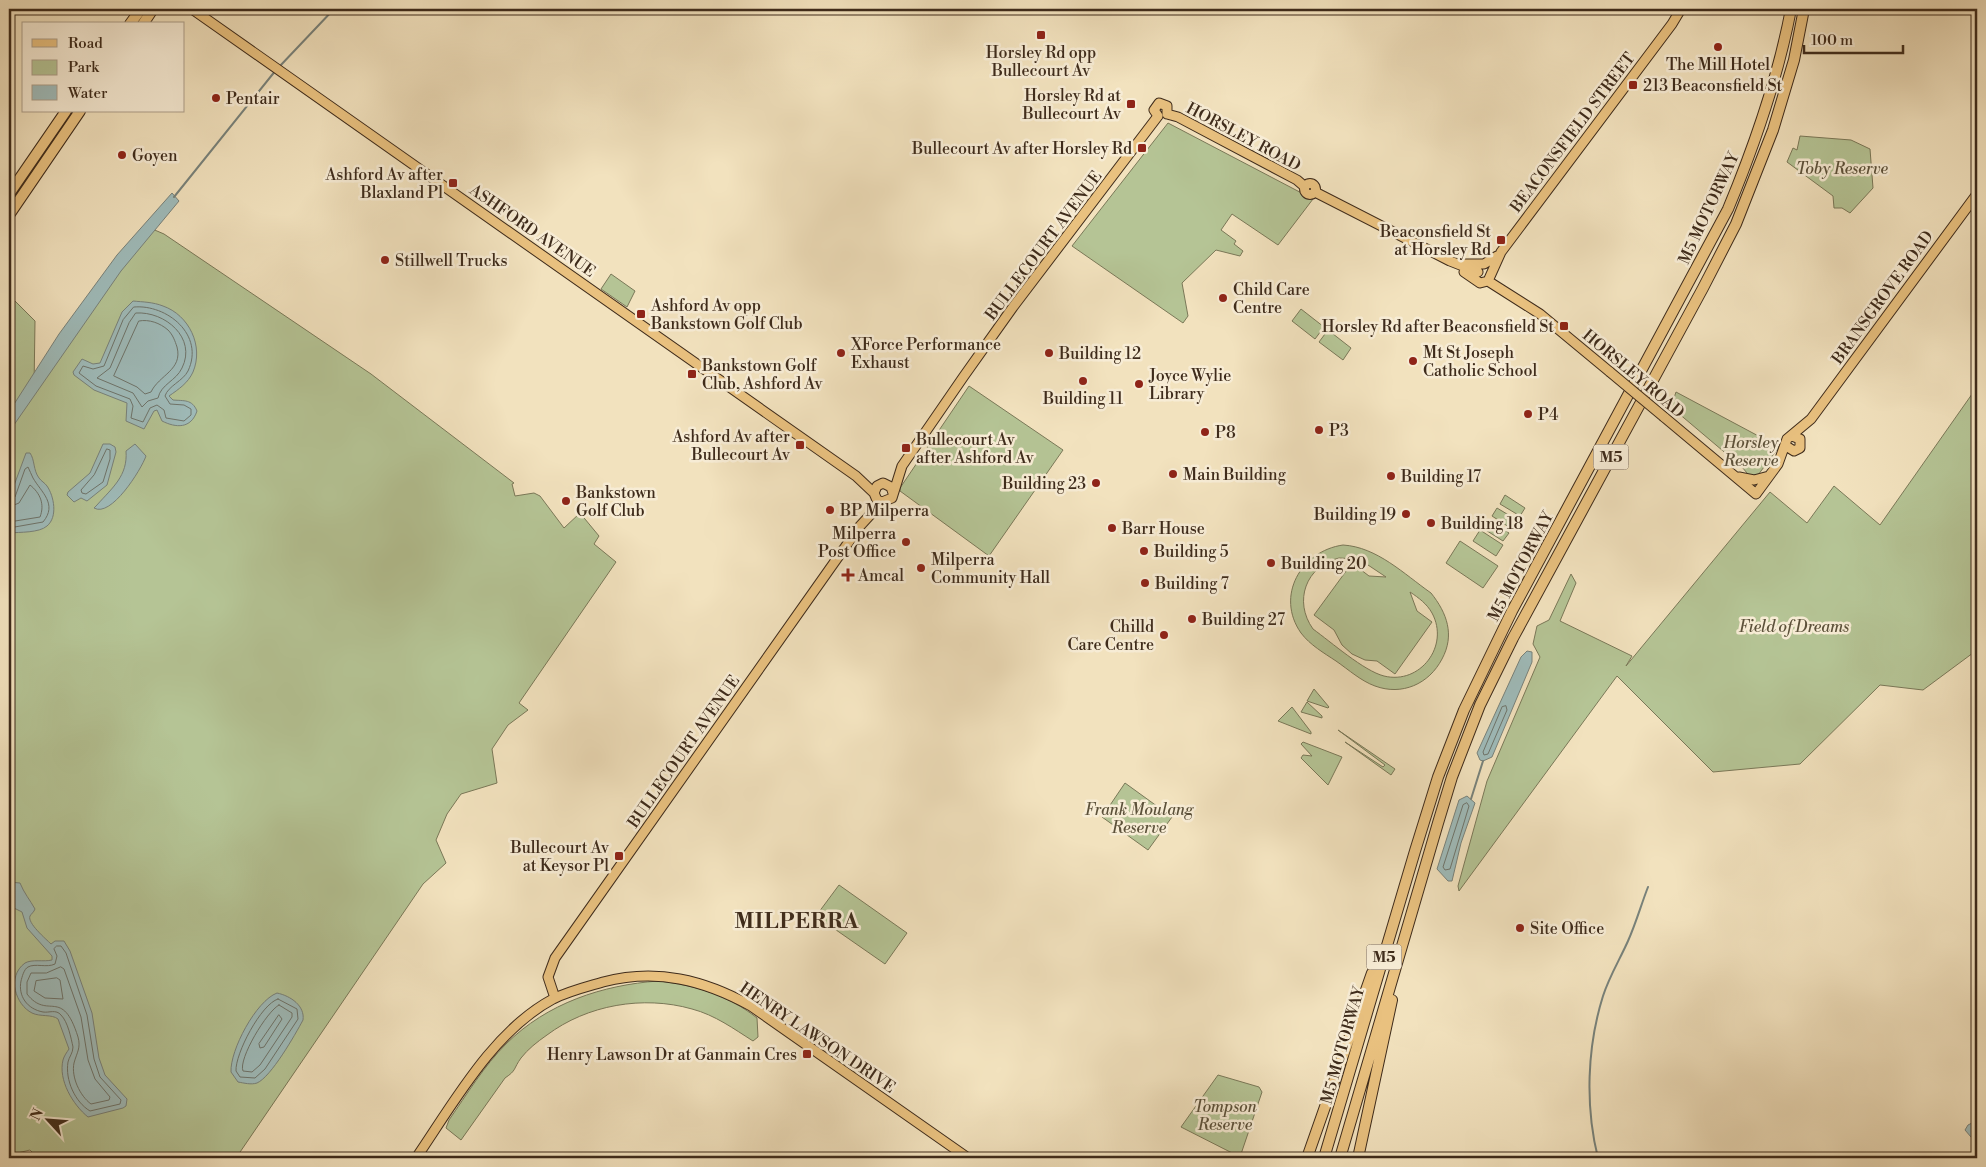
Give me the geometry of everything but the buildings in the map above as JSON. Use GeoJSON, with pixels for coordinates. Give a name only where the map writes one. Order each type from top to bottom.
{"type":"FeatureCollection","features":[{"type":"Feature","properties":{"kind":"highway"},"geometry":{"type":"LineString","coordinates":[[131,22],[140,9]]}},
{"type":"Feature","properties":{"kind":"highway"},"geometry":{"type":"LineString","coordinates":[[144,22],[153,9]]}},
{"type":"Feature","properties":{"kind":"highway","name":"M5 MOTORWAY"},"geometry":{"type":"LineString","coordinates":[[1324,1158],[1414,851],[1438,777],[1464,710],[1512,611],[1728,208],[1749,159],[1766,109],[1791,9]]}},
{"type":"Feature","properties":{"kind":"highway","name":"M5 MOTORWAY"},"geometry":{"type":"LineString","coordinates":[[1340,1158],[1413,904],[1452,777],[1480,705],[1512,638],[1721,255],[1747,198],[1781,106],[1804,9]]}},
{"type":"Feature","properties":{"kind":"highway"},"geometry":{"type":"LineString","coordinates":[[9,194],[65,112]]}},
{"type":"Feature","properties":{"kind":"highway"},"geometry":{"type":"LineString","coordinates":[[9,215],[79,112]]}},
{"type":"Feature","properties":{"kind":"highway"},"geometry":{"type":"LineString","coordinates":[[1307,1158],[1414,851]]}},
{"type":"Feature","properties":{"kind":"highway"},"geometry":{"type":"LineString","coordinates":[[1358,1158],[1413,904]]}},
{"type":"Feature","properties":{"kind":"main road","name":"ASHFORD AVENUE"},"geometry":{"type":"LineString","coordinates":[[192,9],[856,476],[874,494]]}},
{"type":"Feature","properties":{"kind":"main road","name":"BEACONSFIELD STREET"},"geometry":{"type":"LineString","coordinates":[[1483,276],[1672,24],[1681,9]]}},
{"type":"Feature","properties":{"kind":"main road","name":"HORSLEY ROAD"},"geometry":{"type":"LineString","coordinates":[[1158,116],[1154,110],[1159,103],[1167,106],[1167,114],[1178,117],[1297,180],[1304,186],[1312,183],[1315,186],[1315,192],[1452,262],[1452,266],[1483,276],[1540,314],[1756,494],[1769,476]]}},
{"type":"Feature","properties":{"kind":"main road","name":"BULLECOURT AVENUE"},"geometry":{"type":"LineString","coordinates":[[881,483],[902,466],[1013,307],[1158,116]]}},
{"type":"Feature","properties":{"kind":"main road","name":"BRANSGROVE ROAD"},"geometry":{"type":"LineString","coordinates":[[1792,436],[1811,419],[1977,194]]}},
{"type":"Feature","properties":{"kind":"main road"},"geometry":{"type":"LineString","coordinates":[[1483,276],[1488,263],[1501,252]]}},
{"type":"Feature","properties":{"kind":"main road"},"geometry":{"type":"LineString","coordinates":[[1452,262],[1474,265],[1488,263]]}},
{"type":"Feature","properties":{"kind":"main road","name":"BRANSGROVE ROAD"},"geometry":{"type":"LineString","coordinates":[[1801,441],[1811,419]]}},
{"type":"Feature","properties":{"kind":"main road"},"geometry":{"type":"LineString","coordinates":[[1734,475],[1754,480],[1769,476],[1790,449],[1800,448],[1801,441],[1798,437],[1792,436],[1787,439],[1790,449]]}},
{"type":"Feature","properties":{"kind":"main road","name":"BULLECOURT AVENUE"},"geometry":{"type":"LineString","coordinates":[[893,493],[902,466]]}},
{"type":"Feature","properties":{"kind":"main road","name":"ASHFORD AVENUE"},"geometry":{"type":"LineString","coordinates":[[856,476],[881,483]]}},
{"type":"Feature","properties":{"kind":"main road"},"geometry":{"type":"LineString","coordinates":[[881,483],[891,487],[893,493],[890,500],[882,502],[874,494],[881,483]]}},
{"type":"Feature","properties":{"kind":"main road","name":"BULLECOURT AVENUE"},"geometry":{"type":"LineString","coordinates":[[860,526],[874,494]]}},
{"type":"Feature","properties":{"kind":"main road","name":"BULLECOURT AVENUE"},"geometry":{"type":"LineString","coordinates":[[554,998],[548,977],[555,958],[860,526],[882,502]]}},
{"type":"Feature","properties":{"kind":"main road","name":"HENRY LAWSON DRIVE"},"geometry":{"type":"LineString","coordinates":[[416,1158],[498,1044],[524,1019],[554,998],[574,990],[620,978],[642,976],[681,978],[714,987],[752,1006],[968,1158]]}},
{"type":"Feature","properties":{"kind":"green space"},"geometry":{"type":"Polygon","coordinates":[[[36,9],[40,11],[69,9],[63,13],[38,14],[36,9]]]}},
{"type":"Feature","properties":{"kind":"green space"},"geometry":{"type":"Polygon","coordinates":[[[1168,123],[1313,199],[1278,245],[1232,214],[1221,230],[1236,241],[1234,244],[1243,251],[1240,256],[1216,250],[1182,283],[1188,316],[1183,323],[1072,246],[1168,123]]]}},
{"type":"Feature","properties":{"kind":"green space","name":"Toby Reserve"},"geometry":{"type":"Polygon","coordinates":[[[1800,136],[1851,140],[1870,149],[1873,188],[1850,213],[1842,208],[1834,208],[1833,196],[1787,162],[1793,148],[1797,150],[1800,136]]]}},
{"type":"Feature","properties":{"kind":"green space","name":"Bankstown Golf Club"},"geometry":{"type":"Polygon","coordinates":[[[150,228],[164,234],[371,374],[514,483],[512,484],[515,496],[534,493],[540,496],[564,528],[580,513],[599,536],[594,544],[616,562],[519,703],[528,710],[508,725],[492,749],[497,783],[461,794],[447,814],[436,840],[446,863],[423,884],[236,1158],[38,1158],[30,1150],[9,1155],[9,295],[35,321],[34,389],[150,228]]]}},
{"type":"Feature","properties":{"kind":"green space"},"geometry":{"type":"Polygon","coordinates":[[[611,274],[635,291],[627,307],[601,289],[611,274]]]}},
{"type":"Feature","properties":{"kind":"green space"},"geometry":{"type":"Polygon","coordinates":[[[1301,309],[1324,327],[1315,339],[1292,321],[1301,309]]]}},
{"type":"Feature","properties":{"kind":"green space"},"geometry":{"type":"Polygon","coordinates":[[[1328,330],[1351,348],[1343,360],[1319,342],[1328,330]]]}},
{"type":"Feature","properties":{"kind":"green space"},"geometry":{"type":"Polygon","coordinates":[[[969,386],[1063,450],[989,556],[900,491],[900,488],[969,386]]]}},
{"type":"Feature","properties":{"kind":"green space","name":"Field of Dreams"},"geometry":{"type":"Polygon","coordinates":[[[1977,387],[1977,650],[1923,690],[1880,685],[1800,764],[1713,772],[1617,676],[1459,891],[1458,886],[1487,781],[1540,657],[1533,644],[1537,626],[1549,620],[1571,574],[1576,583],[1560,621],[1632,656],[1626,666],[1770,492],[1807,523],[1834,486],[1880,525],[1977,387]]]}},
{"type":"Feature","properties":{"kind":"green space","name":"Horsley Reserve"},"geometry":{"type":"Polygon","coordinates":[[[1676,392],[1779,447],[1755,479],[1752,479],[1742,467],[1671,407],[1676,392]]]}},
{"type":"Feature","properties":{"kind":"green space"},"geometry":{"type":"Polygon","coordinates":[[[1505,495],[1525,508],[1520,516],[1500,504],[1505,495]]]}},
{"type":"Feature","properties":{"kind":"green space"},"geometry":{"type":"Polygon","coordinates":[[[1497,508],[1517,520],[1512,529],[1492,516],[1497,508]]]}},
{"type":"Feature","properties":{"kind":"green space"},"geometry":{"type":"Polygon","coordinates":[[[1489,520],[1509,533],[1503,541],[1484,529],[1489,520]]]}},
{"type":"Feature","properties":{"kind":"green space"},"geometry":{"type":"Polygon","coordinates":[[[1480,530],[1503,545],[1496,556],[1473,541],[1480,530]]]}},
{"type":"Feature","properties":{"kind":"green space"},"geometry":{"type":"Polygon","coordinates":[[[1460,541],[1498,566],[1483,588],[1446,563],[1460,541]]]}},
{"type":"Feature","properties":{"kind":"green space"},"geometry":{"type":"Polygon","coordinates":[[[1343,545],[1355,547],[1379,556],[1431,593],[1445,616],[1448,641],[1442,659],[1430,675],[1414,686],[1395,690],[1375,686],[1360,678],[1317,648],[1301,633],[1294,619],[1291,604],[1292,590],[1296,577],[1315,556],[1328,549],[1343,545]],[[1339,558],[1328,562],[1318,569],[1306,586],[1304,607],[1307,618],[1313,629],[1367,668],[1384,676],[1397,677],[1409,675],[1420,669],[1428,660],[1434,650],[1437,638],[1437,626],[1432,613],[1422,601],[1410,592],[1417,611],[1432,622],[1395,674],[1377,661],[1365,660],[1352,654],[1342,645],[1334,630],[1314,615],[1352,563],[1369,576],[1386,577],[1359,559],[1339,558]]]}},
{"type":"Feature","properties":{"kind":"green space"},"geometry":{"type":"Polygon","coordinates":[[[1314,689],[1329,707],[1328,708],[1307,701],[1314,689]]]}},
{"type":"Feature","properties":{"kind":"green space"},"geometry":{"type":"Polygon","coordinates":[[[1307,702],[1322,716],[1322,718],[1301,712],[1307,702]]]}},
{"type":"Feature","properties":{"kind":"green space"},"geometry":{"type":"Polygon","coordinates":[[[1292,707],[1311,732],[1311,734],[1278,721],[1292,707]]]}},
{"type":"Feature","properties":{"kind":"green space"},"geometry":{"type":"Polygon","coordinates":[[[1338,730],[1395,769],[1391,775],[1345,742],[1383,767],[1385,765],[1338,730]]]}},
{"type":"Feature","properties":{"kind":"green space"},"geometry":{"type":"Polygon","coordinates":[[[1303,742],[1342,757],[1328,785],[1301,758],[1303,755],[1312,756],[1301,744],[1303,742]]]}},
{"type":"Feature","properties":{"kind":"green space","name":"Frank Moulang Reserve"},"geometry":{"type":"Polygon","coordinates":[[[1125,783],[1172,817],[1148,850],[1102,817],[1125,783]]]}},
{"type":"Feature","properties":{"kind":"green space"},"geometry":{"type":"Polygon","coordinates":[[[839,885],[907,933],[885,964],[816,916],[839,885]]]}},
{"type":"Feature","properties":{"kind":"green space"},"geometry":{"type":"Polygon","coordinates":[[[658,981],[698,988],[734,1003],[757,1018],[758,1037],[753,1041],[709,1015],[673,1005],[635,1003],[598,1010],[580,1016],[563,1025],[530,1049],[505,1078],[461,1140],[446,1128],[449,1120],[490,1062],[506,1044],[539,1017],[558,1007],[597,992],[637,983],[658,981]]]}},
{"type":"Feature","properties":{"kind":"green space","name":"Tompson Reserve"},"geometry":{"type":"Polygon","coordinates":[[[1218,1075],[1259,1087],[1262,1092],[1240,1157],[1181,1127],[1218,1075]]]}},
{"type":"Feature","properties":{"kind":"water"},"geometry":{"type":"Polygon","coordinates":[[[172,193],[179,201],[121,271],[9,432],[9,412],[59,334],[117,255],[172,193]]]}},
{"type":"Feature","properties":{"kind":"water"},"geometry":{"type":"Polygon","coordinates":[[[133,301],[148,302],[172,310],[187,324],[192,333],[197,352],[193,372],[186,383],[169,396],[173,400],[184,401],[193,404],[195,407],[197,411],[187,424],[178,426],[162,421],[157,410],[154,411],[144,429],[126,421],[127,403],[94,390],[74,375],[73,372],[82,359],[93,364],[100,363],[122,312],[133,301]]]}},
{"type":"Feature","properties":{"kind":"water"},"geometry":{"type":"Polygon","coordinates":[[[103,444],[110,444],[115,447],[116,452],[107,485],[87,501],[81,498],[74,502],[67,495],[68,492],[90,473],[103,444]]]}},
{"type":"Feature","properties":{"kind":"water"},"geometry":{"type":"Polygon","coordinates":[[[135,444],[146,456],[132,481],[117,500],[109,506],[101,509],[94,508],[122,475],[126,451],[135,444]]]}},
{"type":"Feature","properties":{"kind":"water"},"geometry":{"type":"Polygon","coordinates":[[[26,453],[30,453],[37,475],[49,490],[54,506],[53,517],[47,526],[39,530],[9,533],[9,499],[26,453]]]}},
{"type":"Feature","properties":{"kind":"water"},"geometry":{"type":"Polygon","coordinates":[[[1527,651],[1532,652],[1532,662],[1492,757],[1483,761],[1480,760],[1477,753],[1521,657],[1527,651]]]}},
{"type":"Feature","properties":{"kind":"water"},"geometry":{"type":"Polygon","coordinates":[[[1467,796],[1475,803],[1461,843],[1452,881],[1448,881],[1437,869],[1459,800],[1467,796]]]}},
{"type":"Feature","properties":{"kind":"water"},"geometry":{"type":"Polygon","coordinates":[[[9,882],[20,883],[35,909],[30,919],[38,931],[51,944],[55,941],[64,941],[70,951],[92,1013],[99,1058],[105,1075],[127,1099],[126,1106],[123,1108],[88,1117],[82,1112],[72,1099],[65,1084],[62,1068],[63,1059],[69,1049],[58,1019],[32,1013],[21,1004],[15,990],[16,976],[19,969],[28,962],[52,960],[52,956],[27,928],[22,912],[10,906],[9,882]]]}},
{"type":"Feature","properties":{"kind":"water"},"geometry":{"type":"Polygon","coordinates":[[[277,993],[296,1002],[302,1010],[303,1020],[282,1055],[263,1079],[255,1084],[238,1082],[231,1072],[240,1039],[261,1006],[277,993]]]}},
{"type":"Feature","properties":{"kind":"water"},"geometry":{"type":"Polygon","coordinates":[[[1977,1122],[1977,1144],[1965,1130],[1968,1125],[1977,1122]]]}},
{"type":"Feature","properties":{"kind":"waterway"},"geometry":{"type":"LineString","coordinates":[[279,67],[334,9]]}},
{"type":"Feature","properties":{"kind":"waterway"},"geometry":{"type":"LineString","coordinates":[[174,197],[276,70]]}},
{"type":"Feature","properties":{"kind":"waterway"},"geometry":{"type":"LineString","coordinates":[[1471,799],[1483,761]]}},
{"type":"Feature","properties":{"kind":"waterway"},"geometry":{"type":"LineString","coordinates":[[1598,1158],[1591,1118],[1590,1097],[1591,1056],[1594,1036],[1605,989],[1631,934],[1648,887]]}},
{"type":"Feature","properties":{"kind":"place","name":"Horsley Rd opp Bullecourt Av"},"geometry":{"type":"Point","coordinates":[1041,35]}},
{"type":"Feature","properties":{"kind":"place","name":"The Mill Hotel"},"geometry":{"type":"Point","coordinates":[1718,47]}},
{"type":"Feature","properties":{"kind":"place","name":"213 Beaconsfield St"},"geometry":{"type":"Point","coordinates":[1633,85]}},
{"type":"Feature","properties":{"kind":"place","name":"Pentair"},"geometry":{"type":"Point","coordinates":[216,98]}},
{"type":"Feature","properties":{"kind":"place","name":"Horsley Rd at Bullecourt Av"},"geometry":{"type":"Point","coordinates":[1131,104]}},
{"type":"Feature","properties":{"kind":"place","name":"Bullecourt Av after Horsley Rd"},"geometry":{"type":"Point","coordinates":[1142,148]}},
{"type":"Feature","properties":{"kind":"place","name":"Goyen"},"geometry":{"type":"Point","coordinates":[122,155]}},
{"type":"Feature","properties":{"kind":"place","name":"Ashford Av after Blaxland Pl"},"geometry":{"type":"Point","coordinates":[453,183]}},
{"type":"Feature","properties":{"kind":"place","name":"Beaconsfield St at Horsley Rd"},"geometry":{"type":"Point","coordinates":[1501,240]}},
{"type":"Feature","properties":{"kind":"place","name":"Stillwell Trucks"},"geometry":{"type":"Point","coordinates":[385,260]}},
{"type":"Feature","properties":{"kind":"place","name":"Child Care Centre"},"geometry":{"type":"Point","coordinates":[1223,298]}},
{"type":"Feature","properties":{"kind":"place","name":"Ashford Av opp Bankstown Golf Club"},"geometry":{"type":"Point","coordinates":[641,314]}},
{"type":"Feature","properties":{"kind":"place","name":"Horsley Rd after Beaconsfield St"},"geometry":{"type":"Point","coordinates":[1564,326]}},
{"type":"Feature","properties":{"kind":"place","name":"XForce Performance Exhaust"},"geometry":{"type":"Point","coordinates":[841,353]}},
{"type":"Feature","properties":{"kind":"place","name":"Building 12"},"geometry":{"type":"Point","coordinates":[1049,353]}},
{"type":"Feature","properties":{"kind":"place","name":"Mt St Joseph Catholic School"},"geometry":{"type":"Point","coordinates":[1413,361]}},
{"type":"Feature","properties":{"kind":"place","name":"Bankstown Golf Club, Ashford Av"},"geometry":{"type":"Point","coordinates":[692,374]}},
{"type":"Feature","properties":{"kind":"place","name":"Building 11"},"geometry":{"type":"Point","coordinates":[1083,381]}},
{"type":"Feature","properties":{"kind":"place","name":"Joyce Wylie Library"},"geometry":{"type":"Point","coordinates":[1139,384]}},
{"type":"Feature","properties":{"kind":"place","name":"P4"},"geometry":{"type":"Point","coordinates":[1528,414]}},
{"type":"Feature","properties":{"kind":"place","name":"P3"},"geometry":{"type":"Point","coordinates":[1319,430]}},
{"type":"Feature","properties":{"kind":"place","name":"P8"},"geometry":{"type":"Point","coordinates":[1205,432]}},
{"type":"Feature","properties":{"kind":"place","name":"Ashford Av after Bullecourt Av"},"geometry":{"type":"Point","coordinates":[800,445]}},
{"type":"Feature","properties":{"kind":"place","name":"Bullecourt Av after Ashford Av"},"geometry":{"type":"Point","coordinates":[906,448]}},
{"type":"Feature","properties":{"kind":"place","name":"Main Building"},"geometry":{"type":"Point","coordinates":[1173,474]}},
{"type":"Feature","properties":{"kind":"place","name":"Building 17"},"geometry":{"type":"Point","coordinates":[1391,476]}},
{"type":"Feature","properties":{"kind":"place","name":"Building 23"},"geometry":{"type":"Point","coordinates":[1096,483]}},
{"type":"Feature","properties":{"kind":"place","name":"Bankstown Golf Club"},"geometry":{"type":"Point","coordinates":[566,501]}},
{"type":"Feature","properties":{"kind":"place","name":"BP Milperra"},"geometry":{"type":"Point","coordinates":[830,510]}},
{"type":"Feature","properties":{"kind":"place","name":"Building 19"},"geometry":{"type":"Point","coordinates":[1406,514]}},
{"type":"Feature","properties":{"kind":"place","name":"Building 18"},"geometry":{"type":"Point","coordinates":[1431,523]}},
{"type":"Feature","properties":{"kind":"place","name":"Barr House"},"geometry":{"type":"Point","coordinates":[1112,528]}},
{"type":"Feature","properties":{"kind":"place","name":"Milperra Post Office"},"geometry":{"type":"Point","coordinates":[906,542]}},
{"type":"Feature","properties":{"kind":"place","name":"Building 5"},"geometry":{"type":"Point","coordinates":[1144,551]}},
{"type":"Feature","properties":{"kind":"place","name":"Building 20"},"geometry":{"type":"Point","coordinates":[1271,563]}},
{"type":"Feature","properties":{"kind":"place","name":"Milperra Community Hall"},"geometry":{"type":"Point","coordinates":[921,568]}},
{"type":"Feature","properties":{"kind":"place","name":"Amcal"},"geometry":{"type":"Point","coordinates":[848,575]}},
{"type":"Feature","properties":{"kind":"place","name":"Building 7"},"geometry":{"type":"Point","coordinates":[1145,583]}},
{"type":"Feature","properties":{"kind":"place","name":"Building 27"},"geometry":{"type":"Point","coordinates":[1192,619]}},
{"type":"Feature","properties":{"kind":"place","name":"Chilld Care Centre"},"geometry":{"type":"Point","coordinates":[1164,635]}},
{"type":"Feature","properties":{"kind":"place","name":"Bullecourt Av at Keysor Pl"},"geometry":{"type":"Point","coordinates":[619,856]}},
{"type":"Feature","properties":{"kind":"place","name":"Site Office"},"geometry":{"type":"Point","coordinates":[1520,928]}},
{"type":"Feature","properties":{"kind":"place","name":"Henry Lawson Dr at Ganmain Cres"},"geometry":{"type":"Point","coordinates":[807,1054]}},
{"type":"Feature","properties":{"kind":"district","name":"MILPERRA"},"geometry":{"type":"Point","coordinates":[797,921]}}]}
